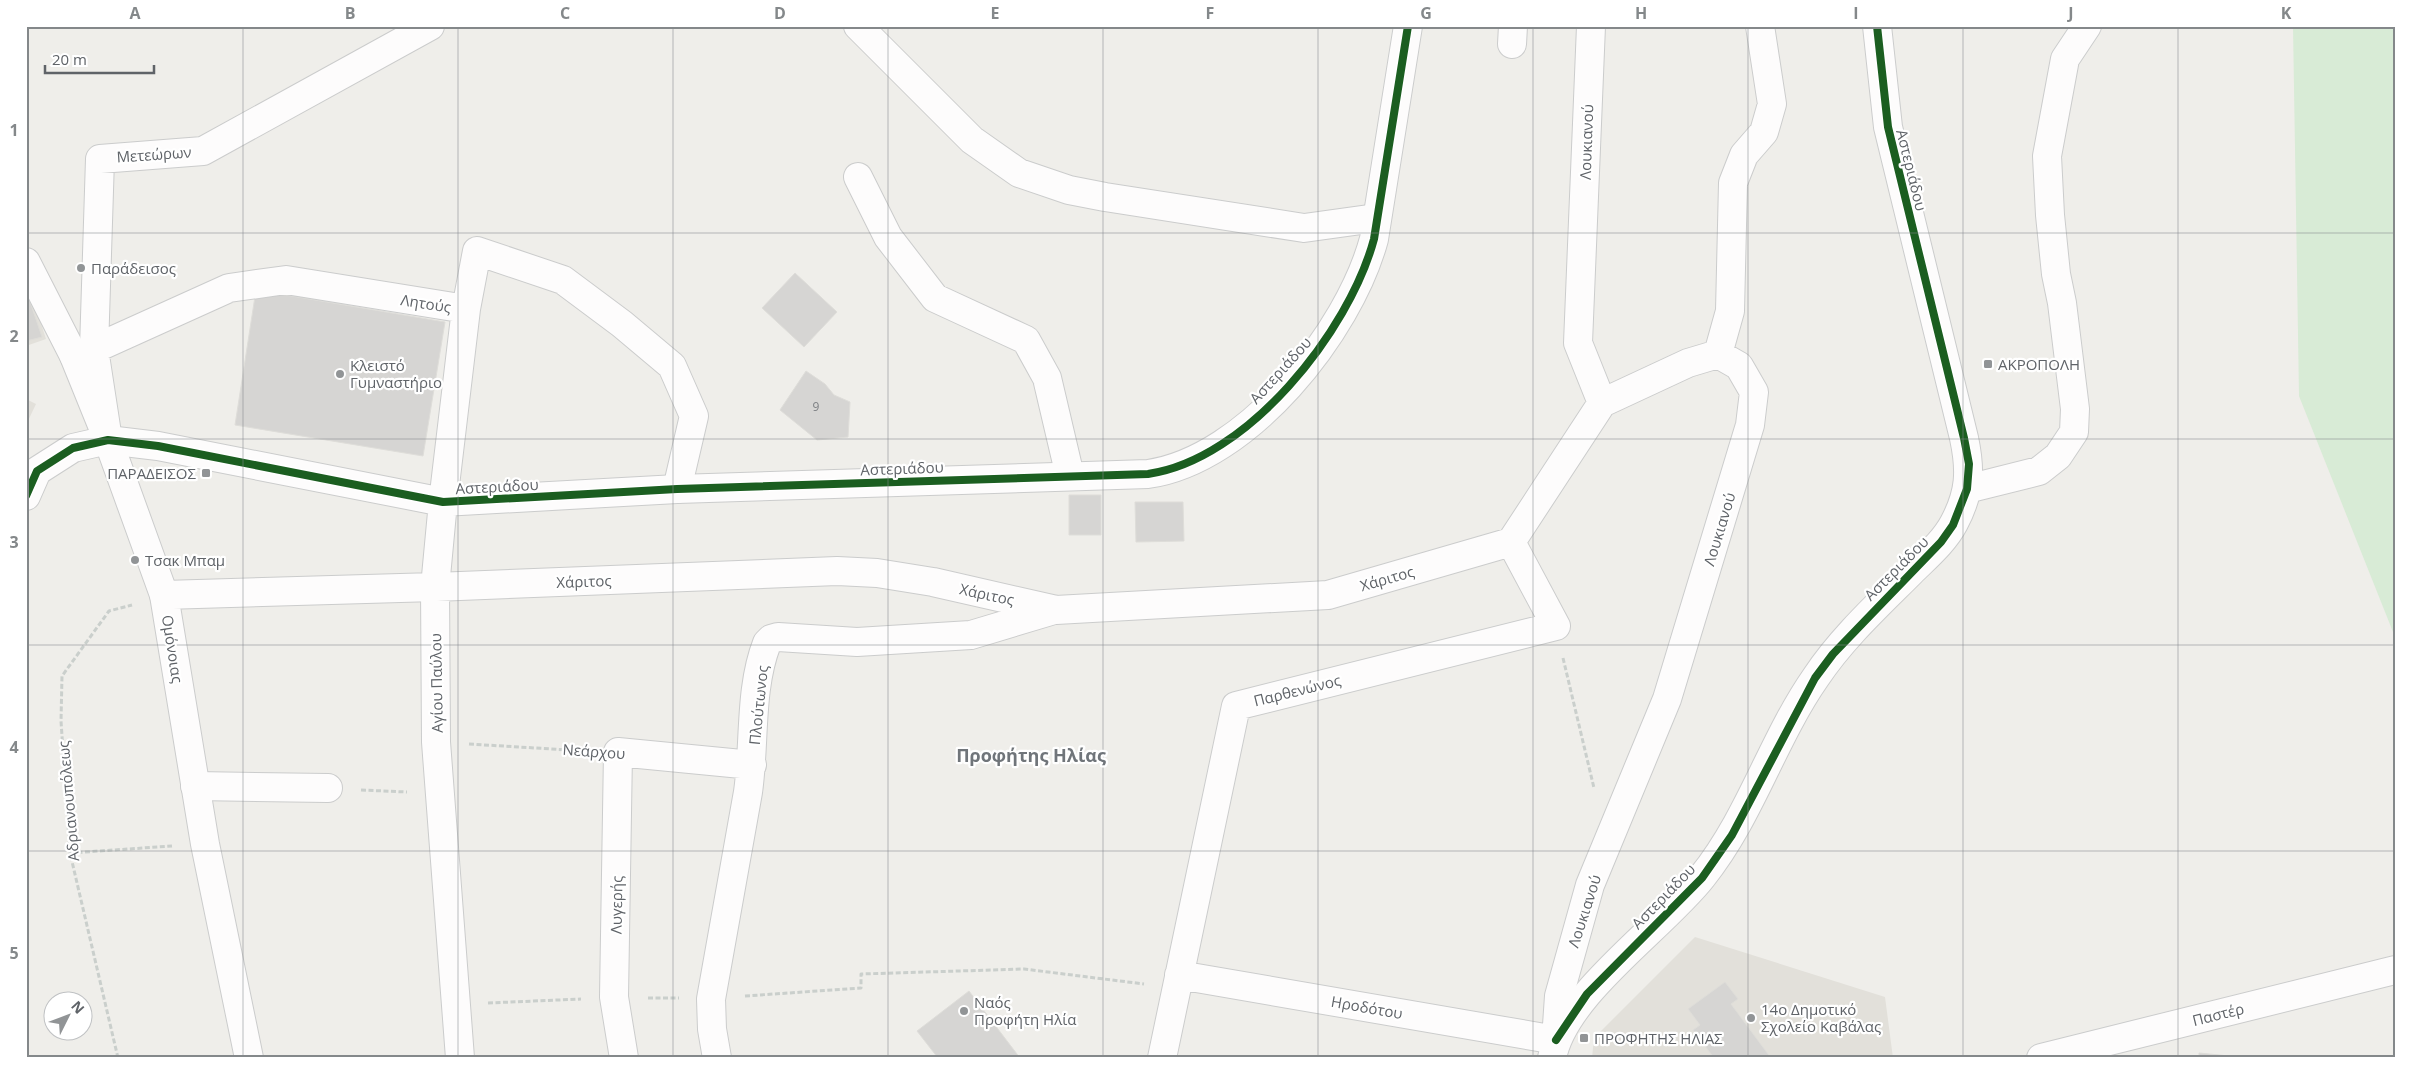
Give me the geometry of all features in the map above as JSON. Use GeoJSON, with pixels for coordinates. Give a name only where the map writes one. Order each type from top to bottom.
{"type":"FeatureCollection","features":[{"type":"Feature","properties":{"kind":"street","name":"Μετεώρων"},"geometry":{"type":"LineString","coordinates":[[84,352],[100,159],[203,151],[430,26]]}},
{"type":"Feature","properties":{"kind":"street"},"geometry":{"type":"LineString","coordinates":[[858,26],[972,140],[1019,173],[1069,190],[1096,196],[1304,228],[1376,218]]}},
{"type":"Feature","properties":{"kind":"street","name":"Αστεριάδου"},"geometry":{"type":"LineString","coordinates":[[26,496],[37,471],[73,448],[108,440],[158,446],[443,502],[677,489],[1148,474],[1177,467],[1213,450],[1244,428],[1284,390],[1333,328],[1367,263],[1408,26]]}},
{"type":"Feature","properties":{"kind":"street","name":"Λουκιανού"},"geometry":{"type":"LineString","coordinates":[[1591,26],[1578,343],[1602,404]]}},
{"type":"Feature","properties":{"kind":"street"},"geometry":{"type":"LineString","coordinates":[[1556,626],[1511,542],[1602,404],[1688,363],[1718,354],[1730,311],[1732,182],[1744,155],[1764,132],[1772,104],[1760,26]]}},
{"type":"Feature","properties":{"kind":"street","name":"Αστεριάδου"},"geometry":{"type":"LineString","coordinates":[[1554,1049],[1587,994],[1702,878],[1732,836],[1815,678],[1854,630],[1941,542],[1953,525],[1968,489],[1970,464],[1888,128],[1877,26]]}},
{"type":"Feature","properties":{"kind":"street"},"geometry":{"type":"LineString","coordinates":[[1968,489],[2039,471],[2058,456],[2074,432],[2075,410],[2055,264],[2047,156],[2065,59],[2087,26]]}},
{"type":"Feature","properties":{"kind":"street"},"geometry":{"type":"LineString","coordinates":[[858,176],[888,237],[935,298],[1026,340],[1046,378],[1070,476]]}},
{"type":"Feature","properties":{"kind":"street","name":"Λητούς"},"geometry":{"type":"LineString","coordinates":[[84,352],[229,288],[286,280],[466,309],[478,251],[563,280],[622,324],[672,366],[694,416],[677,489]]}},
{"type":"Feature","properties":{"kind":"street","name":"Ομόνοιας"},"geometry":{"type":"LineString","coordinates":[[26,262],[84,352],[108,440],[164,595],[205,844],[248,1058]]}},
{"type":"Feature","properties":{"kind":"street","name":"Αγίου Παύλου"},"geometry":{"type":"LineString","coordinates":[[460,1058],[436,742],[435,587],[466,309]]}},
{"type":"Feature","properties":{"kind":"street","name":"Λουκιανού"},"geometry":{"type":"LineString","coordinates":[[1554,1049],[1558,996],[1590,885],[1667,699],[1750,425],[1754,392],[1739,366],[1718,354]]}},
{"type":"Feature","properties":{"kind":"street","name":"Χάριτος"},"geometry":{"type":"LineString","coordinates":[[164,595],[435,587],[760,573],[862,572],[933,582],[1056,610],[1328,595],[1511,542]]}},
{"type":"Feature","properties":{"kind":"street","name":"Πλούτωνος"},"geometry":{"type":"LineString","coordinates":[[717,1058],[712,1029],[711,999],[752,765],[757,690],[764,650],[771,639],[857,642],[971,635],[1056,610]]}},
{"type":"Feature","properties":{"kind":"street","name":"Παρθενώνος"},"geometry":{"type":"LineString","coordinates":[[1162,1058],[1236,706],[1556,626]]}},
{"type":"Feature","properties":{"kind":"street","name":"Νεάρχου"},"geometry":{"type":"LineString","coordinates":[[618,752],[752,765]]}},
{"type":"Feature","properties":{"kind":"street","name":"Λυγερής"},"geometry":{"type":"LineString","coordinates":[[618,752],[614,997],[624,1058]]}},
{"type":"Feature","properties":{"kind":"street"},"geometry":{"type":"LineString","coordinates":[[195,786],[328,788]]}},
{"type":"Feature","properties":{"kind":"street","name":"Παστέρ"},"geometry":{"type":"LineString","coordinates":[[2041,1058],[2395,970]]}},
{"type":"Feature","properties":{"kind":"street","name":"Ηροδότου"},"geometry":{"type":"LineString","coordinates":[[1178,982],[1554,1049]]}},
{"type":"Feature","properties":{"kind":"path"},"geometry":{"type":"LineString","coordinates":[[1556,626],[1595,790],[1616,826]]}},
{"type":"Feature","properties":{"kind":"path"},"geometry":{"type":"LineString","coordinates":[[328,788],[440,794]]}},
{"type":"Feature","properties":{"kind":"path"},"geometry":{"type":"LineString","coordinates":[[70,853],[205,844]]}},
{"type":"Feature","properties":{"kind":"path"},"geometry":{"type":"LineString","coordinates":[[457,1004],[614,997],[711,999],[861,988],[861,974],[1024,968],[1178,982]]}},
{"type":"Feature","properties":{"kind":"shaded area"},"geometry":{"type":"Polygon","coordinates":[[[26,286],[29,286],[46,339],[26,346],[26,286]]]}},
{"type":"Feature","properties":{"kind":"shaded area"},"geometry":{"type":"Polygon","coordinates":[[[26,399],[36,404],[26,425],[26,399]]]}},
{"type":"Feature","properties":{"kind":"shaded area","name":"14ο Δημοτικό Σχολείο Καβάλας"},"geometry":{"type":"Polygon","coordinates":[[[1695,937],[1885,997],[1893,1058],[1592,1058],[1594,1038],[1695,937]]]}},
{"type":"Feature","properties":{"kind":"green space"},"geometry":{"type":"Polygon","coordinates":[[[2293,26],[2395,26],[2395,637],[2299,396],[2293,26]]]}},
{"type":"Feature","properties":{"kind":"building"},"geometry":{"type":"Polygon","coordinates":[[[795,273],[837,312],[804,347],[762,308],[795,273]]]}},
{"type":"Feature","properties":{"kind":"building"},"geometry":{"type":"Polygon","coordinates":[[[26,290],[42,337],[26,341],[26,290]]]}},
{"type":"Feature","properties":{"kind":"building","name":"Κλειστό Γυμναστήριο"},"geometry":{"type":"Polygon","coordinates":[[[256,290],[445,322],[423,456],[235,425],[256,290]]]}},
{"type":"Feature","properties":{"kind":"building"},"geometry":{"type":"Polygon","coordinates":[[[806,371],[825,384],[834,395],[850,402],[848,437],[817,440],[780,410],[806,371]]]}},
{"type":"Feature","properties":{"kind":"building"},"geometry":{"type":"Polygon","coordinates":[[[1069,495],[1101,495],[1101,535],[1069,535],[1069,495]]]}},
{"type":"Feature","properties":{"kind":"building"},"geometry":{"type":"Polygon","coordinates":[[[1135,502],[1183,502],[1184,541],[1136,542],[1135,502]]]}},
{"type":"Feature","properties":{"kind":"building"},"geometry":{"type":"Polygon","coordinates":[[[1725,982],[1738,999],[1731,1004],[1771,1058],[1714,1058],[1693,1030],[1700,1025],[1688,1009],[1725,982]]]}},
{"type":"Feature","properties":{"kind":"building","name":"Ναός Προφήτη Ηλία"},"geometry":{"type":"Polygon","coordinates":[[[969,991],[1020,1058],[938,1058],[917,1031],[969,991]]]}},
{"type":"Feature","properties":{"kind":"building"},"geometry":{"type":"Polygon","coordinates":[[[2199,1053],[2249,1058],[2199,1058],[2199,1053]]]}},
{"type":"Feature","properties":{"kind":"cycle path"},"geometry":{"type":"LineString","coordinates":[[26,496],[37,471],[73,448],[108,440],[158,446],[443,502],[677,489],[1148,474],[1185,464],[1222,444],[1256,418],[1289,386],[1318,351],[1342,313],[1361,275],[1374,239],[1408,26]]}},
{"type":"Feature","properties":{"kind":"cycle path"},"geometry":{"type":"LineString","coordinates":[[1556,1040],[1587,994],[1702,878],[1732,835],[1815,678],[1833,654],[1941,542],[1953,525],[1967,489],[1969,464],[1964,438],[1888,127],[1877,26]]}},
{"type":"Feature","properties":{"kind":"place","name":"Παράδεισος"},"geometry":{"type":"Point","coordinates":[81,268]}},
{"type":"Feature","properties":{"kind":"place","name":"ΑΚΡΟΠΟΛΗ"},"geometry":{"type":"Point","coordinates":[1988,364]}},
{"type":"Feature","properties":{"kind":"place","name":"Κλειστό Γυμναστήριο"},"geometry":{"type":"Point","coordinates":[340,374]}},
{"type":"Feature","properties":{"kind":"place","name":"ΠΑΡΑΔΕΙΣΟΣ"},"geometry":{"type":"Point","coordinates":[206,473]}},
{"type":"Feature","properties":{"kind":"place","name":"Τσακ Μπαμ"},"geometry":{"type":"Point","coordinates":[135,560]}},
{"type":"Feature","properties":{"kind":"place","name":"Ναός Προφήτη Ηλία"},"geometry":{"type":"Point","coordinates":[964,1011]}},
{"type":"Feature","properties":{"kind":"place","name":"14ο Δημοτικό Σχολείο Καβάλας"},"geometry":{"type":"Point","coordinates":[1751,1018]}},
{"type":"Feature","properties":{"kind":"place","name":"ΠΡΟΦΗΤΗΣ ΗΛΙΑΣ"},"geometry":{"type":"Point","coordinates":[1584,1038]}},
{"type":"Feature","properties":{"kind":"district","name":"Προφήτης Ηλίας"},"geometry":{"type":"Point","coordinates":[1031,755]}}]}
